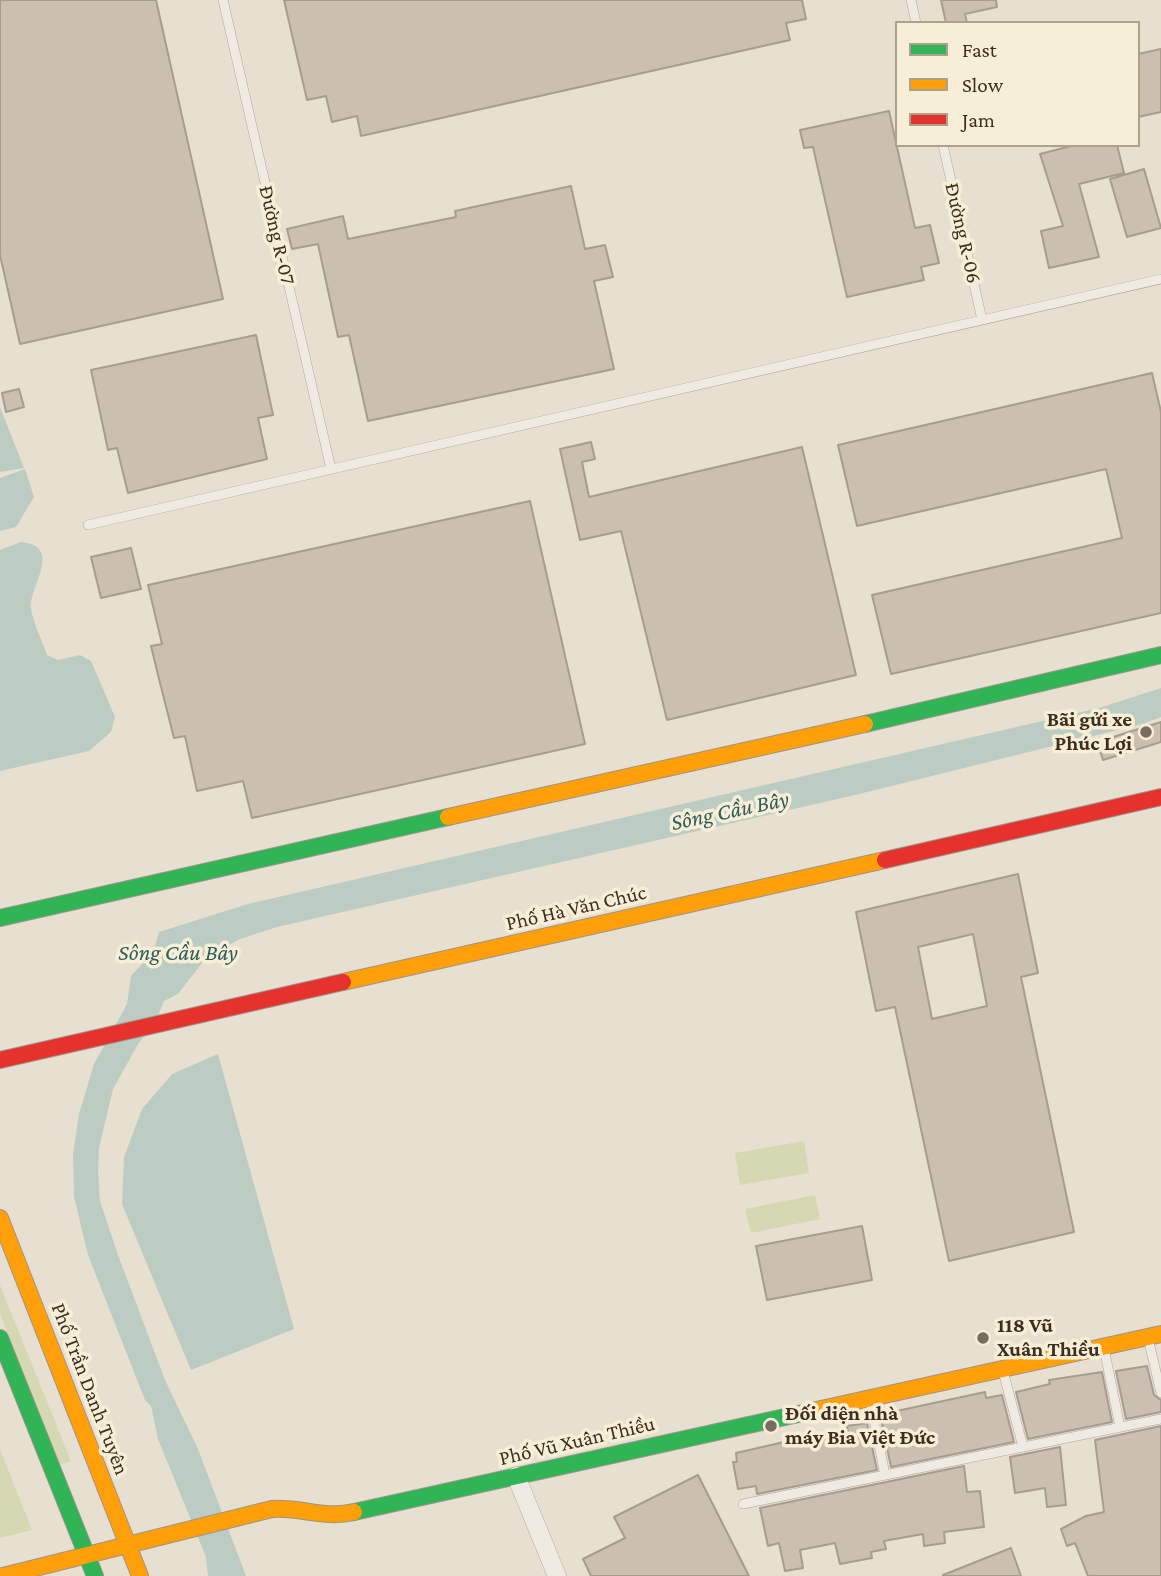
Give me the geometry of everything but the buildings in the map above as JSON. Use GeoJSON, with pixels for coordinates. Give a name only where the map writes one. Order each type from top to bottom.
{"type":"FeatureCollection","features":[{"type":"Feature","properties":{"kind":"street"},"geometry":{"type":"LineString","coordinates":[[0,918],[1119,667],[1161,655]]}},
{"type":"Feature","properties":{"kind":"street","name":"Phố Hà Văn Chúc"},"geometry":{"type":"LineString","coordinates":[[0,1060],[1161,797]]}},
{"type":"Feature","properties":{"kind":"street","name":"Phố Trần Danh Tuyên"},"geometry":{"type":"LineString","coordinates":[[0,1218],[140,1576]]}},
{"type":"Feature","properties":{"kind":"street","name":"Phố Vũ Xuân Thiều"},"geometry":{"type":"LineString","coordinates":[[4,1576],[286,1508],[333,1517],[1154,1335]]}},
{"type":"Feature","properties":{"kind":"street"},"geometry":{"type":"LineString","coordinates":[[0,1338],[95,1576]]}},
{"type":"Feature","properties":{"kind":"street"},"geometry":{"type":"LineString","coordinates":[[516,1476],[557,1576]]}},
{"type":"Feature","properties":{"kind":"lane","name":"Đường R-07"},"geometry":{"type":"LineString","coordinates":[[223,0],[331,469]]}},
{"type":"Feature","properties":{"kind":"lane"},"geometry":{"type":"LineString","coordinates":[[911,0],[916,21]]}},
{"type":"Feature","properties":{"kind":"lane","name":"Đường R-06"},"geometry":{"type":"LineString","coordinates":[[943,147],[982,320]]}},
{"type":"Feature","properties":{"kind":"lane"},"geometry":{"type":"LineString","coordinates":[[89,525],[1161,279]]}},
{"type":"Feature","properties":{"kind":"lane"},"geometry":{"type":"LineString","coordinates":[[1154,1335],[1161,1393]]}},
{"type":"Feature","properties":{"kind":"lane"},"geometry":{"type":"LineString","coordinates":[[1103,1346],[1120,1427]]}},
{"type":"Feature","properties":{"kind":"lane"},"geometry":{"type":"LineString","coordinates":[[1002,1369],[1023,1447]]}},
{"type":"Feature","properties":{"kind":"lane"},"geometry":{"type":"LineString","coordinates":[[870,1398],[885,1475]]}},
{"type":"Feature","properties":{"kind":"lane"},"geometry":{"type":"LineString","coordinates":[[743,1504],[1161,1419]]}},
{"type":"Feature","properties":{"kind":"green space"},"geometry":{"type":"Polygon","coordinates":[[[804,1141],[809,1173],[740,1185],[735,1153],[804,1141]]]}},
{"type":"Feature","properties":{"kind":"green space"},"geometry":{"type":"Polygon","coordinates":[[[815,1195],[820,1219],[751,1233],[745,1209],[815,1195]]]}},
{"type":"Feature","properties":{"kind":"green space"},"geometry":{"type":"Polygon","coordinates":[[[0,1285],[71,1461],[59,1465],[0,1314],[0,1285]]]}},
{"type":"Feature","properties":{"kind":"green space"},"geometry":{"type":"Polygon","coordinates":[[[0,1449],[32,1530],[0,1538],[0,1449]]]}},
{"type":"Feature","properties":{"kind":"water"},"geometry":{"type":"Polygon","coordinates":[[[0,407],[24,468],[0,472],[0,407]]]}},
{"type":"Feature","properties":{"kind":"water"},"geometry":{"type":"Polygon","coordinates":[[[25,469],[34,497],[16,527],[0,531],[0,478],[25,469]]]}},
{"type":"Feature","properties":{"kind":"water"},"geometry":{"type":"Polygon","coordinates":[[[21,542],[34,545],[43,559],[31,608],[47,655],[58,660],[80,655],[91,661],[115,717],[111,732],[89,751],[0,771],[0,550],[21,542]]]}},
{"type":"Feature","properties":{"kind":"water","name":"Sông Cầu Bây"},"geometry":{"type":"Polygon","coordinates":[[[1161,688],[1161,717],[1142,724],[855,795],[277,927],[240,939],[202,963],[178,994],[164,1001],[155,1023],[138,1044],[113,1089],[99,1148],[98,1171],[100,1201],[118,1255],[165,1380],[198,1449],[246,1576],[208,1576],[206,1557],[158,1439],[151,1406],[145,1400],[88,1255],[74,1197],[73,1154],[79,1114],[94,1064],[127,1004],[131,976],[153,952],[159,932],[248,904],[1099,708],[1161,688]]]}},
{"type":"Feature","properties":{"kind":"water"},"geometry":{"type":"Polygon","coordinates":[[[218,1054],[294,1329],[191,1370],[122,1204],[124,1157],[142,1109],[172,1074],[218,1054]]]}},
{"type":"Feature","properties":{"kind":"traffic: fast"},"geometry":{"type":"LineString","coordinates":[[865,724],[1161,655]]}},
{"type":"Feature","properties":{"kind":"traffic: fast"},"geometry":{"type":"LineString","coordinates":[[0,918],[448,817]]}},
{"type":"Feature","properties":{"kind":"traffic: fast"},"geometry":{"type":"LineString","coordinates":[[0,1338],[95,1576]]}},
{"type":"Feature","properties":{"kind":"traffic: fast"},"geometry":{"type":"LineString","coordinates":[[354,1512],[803,1413]]}},
{"type":"Feature","properties":{"kind":"traffic: slow"},"geometry":{"type":"LineString","coordinates":[[448,817],[865,724]]}},
{"type":"Feature","properties":{"kind":"traffic: slow"},"geometry":{"type":"LineString","coordinates":[[343,982],[885,860]]}},
{"type":"Feature","properties":{"kind":"traffic: slow"},"geometry":{"type":"LineString","coordinates":[[0,1218],[140,1576]]}},
{"type":"Feature","properties":{"kind":"traffic: slow"},"geometry":{"type":"LineString","coordinates":[[803,1413],[1161,1334]]}},
{"type":"Feature","properties":{"kind":"traffic: slow"},"geometry":{"type":"LineString","coordinates":[[3,1576],[272,1509],[323,1514],[354,1512]]}},
{"type":"Feature","properties":{"kind":"traffic: jam"},"geometry":{"type":"LineString","coordinates":[[885,860],[1161,797]]}},
{"type":"Feature","properties":{"kind":"traffic: jam"},"geometry":{"type":"LineString","coordinates":[[0,1060],[343,982]]}},
{"type":"Feature","properties":{"kind":"place","name":"Bãi gửi xe Phúc Lợi"},"geometry":{"type":"Point","coordinates":[1146,732]}},
{"type":"Feature","properties":{"kind":"place","name":"118 Vũ Xuân Thiều"},"geometry":{"type":"Point","coordinates":[983,1338]}},
{"type":"Feature","properties":{"kind":"place","name":"Đối diện nhà máy Bia Việt Đức"},"geometry":{"type":"Point","coordinates":[771,1426]}}]}
